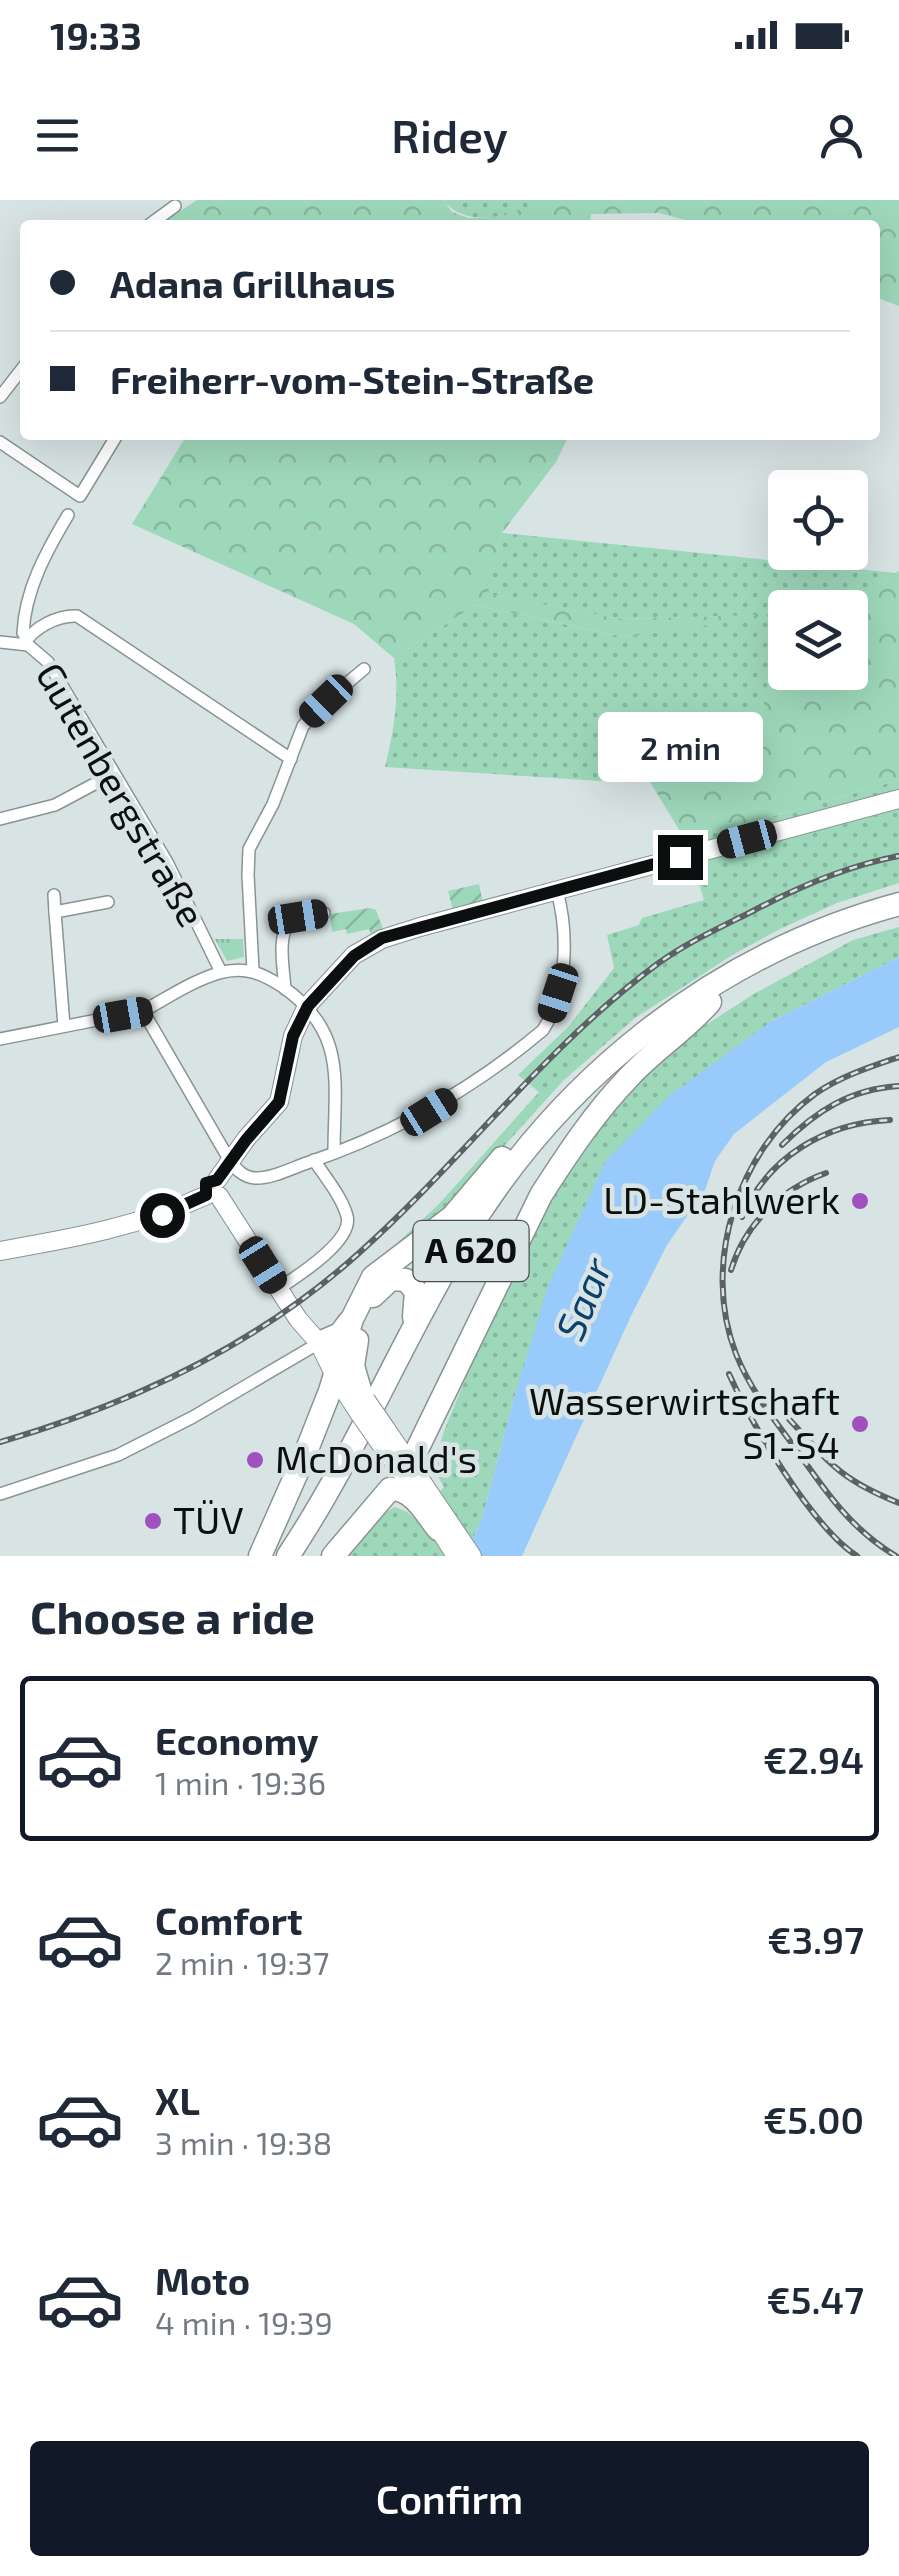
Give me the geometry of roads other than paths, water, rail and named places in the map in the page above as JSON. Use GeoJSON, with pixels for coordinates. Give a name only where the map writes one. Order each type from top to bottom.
{"type":"FeatureCollection","features":[{"type":"Feature","properties":{"kind":"highway","name":"A 620"},"geometry":{"type":"LineString","coordinates":[[288,1556],[361,1434],[461,1242],[540,1132],[642,1034],[728,975],[828,925],[899,904]]}},
{"type":"Feature","properties":{"kind":"highway","name":"A 620"},"geometry":{"type":"LineString","coordinates":[[303,1556],[371,1443],[450,1288],[507,1195],[540,1152],[599,1090],[653,1042],[710,1002],[780,962],[833,938],[899,917]]}},
{"type":"Feature","properties":{"kind":"highway"},"geometry":{"type":"LineString","coordinates":[[410,1464],[558,1169],[593,1118],[630,1075],[691,1025],[710,1002]]}},
{"type":"Feature","properties":{"kind":"highway"},"geometry":{"type":"LineString","coordinates":[[260,1556],[306,1452],[340,1334],[352,1319],[372,1277],[452,1217],[540,1119],[594,1076]]}},
{"type":"Feature","properties":{"kind":"highway"},"geometry":{"type":"LineString","coordinates":[[362,1402],[353,1366],[358,1336],[375,1294],[391,1279],[406,1280],[416,1291],[408,1340]]}},
{"type":"Feature","properties":{"kind":"highway"},"geometry":{"type":"LineString","coordinates":[[333,1556],[390,1489],[404,1490],[425,1501],[438,1529]]}},
{"type":"Feature","properties":{"kind":"street"},"geometry":{"type":"LineString","coordinates":[[155,220],[175,206]]}},
{"type":"Feature","properties":{"kind":"street"},"geometry":{"type":"LineString","coordinates":[[0,397],[20,371]]}},
{"type":"Feature","properties":{"kind":"street"},"geometry":{"type":"LineString","coordinates":[[0,442],[80,496],[114,440]]}},
{"type":"Feature","properties":{"kind":"street"},"geometry":{"type":"LineString","coordinates":[[68,515],[33,583],[24,625],[26,642],[58,619],[78,616],[291,759]]}},
{"type":"Feature","properties":{"kind":"street","name":"Gutenbergstraße"},"geometry":{"type":"LineString","coordinates":[[0,642],[26,642],[48,662],[167,862],[221,972]]}},
{"type":"Feature","properties":{"kind":"street"},"geometry":{"type":"LineString","coordinates":[[253,970],[247,860],[303,726],[364,669]]}},
{"type":"Feature","properties":{"kind":"street"},"geometry":{"type":"LineString","coordinates":[[0,819],[55,805],[113,774]]}},
{"type":"Feature","properties":{"kind":"street"},"geometry":{"type":"LineString","coordinates":[[0,1251],[130,1226],[214,1190],[230,1162],[283,1094],[293,1036],[308,1006],[354,956],[382,938],[899,799]]}},
{"type":"Feature","properties":{"kind":"street"},"geometry":{"type":"LineString","coordinates":[[143,1012],[230,1162],[238,1172],[254,1178],[334,1153],[429,1112],[542,1030],[551,1016],[563,976],[557,892]]}},
{"type":"Feature","properties":{"kind":"street"},"geometry":{"type":"LineString","coordinates":[[54,895],[64,1026]]}},
{"type":"Feature","properties":{"kind":"street"},"geometry":{"type":"LineString","coordinates":[[55,912],[108,902]]}},
{"type":"Feature","properties":{"kind":"street"},"geometry":{"type":"LineString","coordinates":[[284,989],[286,926],[298,917],[324,912]]}},
{"type":"Feature","properties":{"kind":"street"},"geometry":{"type":"LineString","coordinates":[[0,1039],[143,1012],[221,972],[253,970],[308,1006],[320,1020],[334,1072],[334,1153]]}},
{"type":"Feature","properties":{"kind":"street"},"geometry":{"type":"LineString","coordinates":[[278,1289],[308,1269],[347,1229],[349,1220],[314,1160]]}},
{"type":"Feature","properties":{"kind":"street"},"geometry":{"type":"LineString","coordinates":[[214,1190],[278,1289],[362,1402],[425,1501],[472,1556]]}},
{"type":"Feature","properties":{"kind":"street"},"geometry":{"type":"LineString","coordinates":[[0,1494],[118,1455],[276,1368],[306,1358],[330,1360]]}},
{"type":"Feature","properties":{"kind":"street"},"geometry":{"type":"LineString","coordinates":[[276,1368],[330,1360]]}},
{"type":"Feature","properties":{"kind":"street"},"geometry":{"type":"LineString","coordinates":[[383,1436],[410,1464],[425,1501]]}},
{"type":"Feature","properties":{"kind":"street"},"geometry":{"type":"LineString","coordinates":[[438,1529],[456,1556]]}},
{"type":"Feature","properties":{"kind":"water","name":"Saar"},"geometry":{"type":"Polygon","coordinates":[[[899,957],[899,1027],[826,1062],[734,1134],[715,1161],[705,1190],[667,1245],[630,1318],[522,1556],[464,1556],[482,1519],[548,1287],[605,1162],[669,1096],[772,1021],[899,957]]]}},
{"type":"Feature","properties":{"kind":"railway"},"geometry":{"type":"LineString","coordinates":[[0,1442],[144,1390],[235,1344],[278,1316],[359,1253],[574,1035],[652,968],[700,938],[805,886],[860,865],[899,856]]}},
{"type":"Feature","properties":{"kind":"railway"},"geometry":{"type":"LineString","coordinates":[[896,1556],[838,1506],[747,1378],[726,1319],[723,1283],[725,1247],[733,1212],[746,1178],[765,1146],[815,1094],[845,1077],[899,1057]]}},
{"type":"Feature","properties":{"kind":"railway"},"geometry":{"type":"LineString","coordinates":[[782,1145],[835,1104],[865,1092],[899,1086]]}},
{"type":"Feature","properties":{"kind":"railway"},"geometry":{"type":"LineString","coordinates":[[742,1217],[767,1177],[801,1147],[843,1128],[890,1120]]}},
{"type":"Feature","properties":{"kind":"railway"},"geometry":{"type":"LineString","coordinates":[[731,1270],[745,1238],[767,1210],[794,1188],[826,1173]]}},
{"type":"Feature","properties":{"kind":"railway"},"geometry":{"type":"LineString","coordinates":[[729,1374],[767,1445],[803,1499],[839,1542],[857,1556]]}},
{"type":"Feature","properties":{"kind":"railway"},"geometry":{"type":"LineString","coordinates":[[789,1419],[837,1469],[899,1503]]}},
{"type":"Feature","properties":{"kind":"place","name":"LD-Stahlwerk"},"geometry":{"type":"Point","coordinates":[860,1201]}},
{"type":"Feature","properties":{"kind":"place","name":"Wasserwirtschaft S1-S4"},"geometry":{"type":"Point","coordinates":[860,1424]}},
{"type":"Feature","properties":{"kind":"place","name":"McDonald's"},"geometry":{"type":"Point","coordinates":[255,1460]}},
{"type":"Feature","properties":{"kind":"place","name":"TÜV"},"geometry":{"type":"Point","coordinates":[153,1521]}}]}
